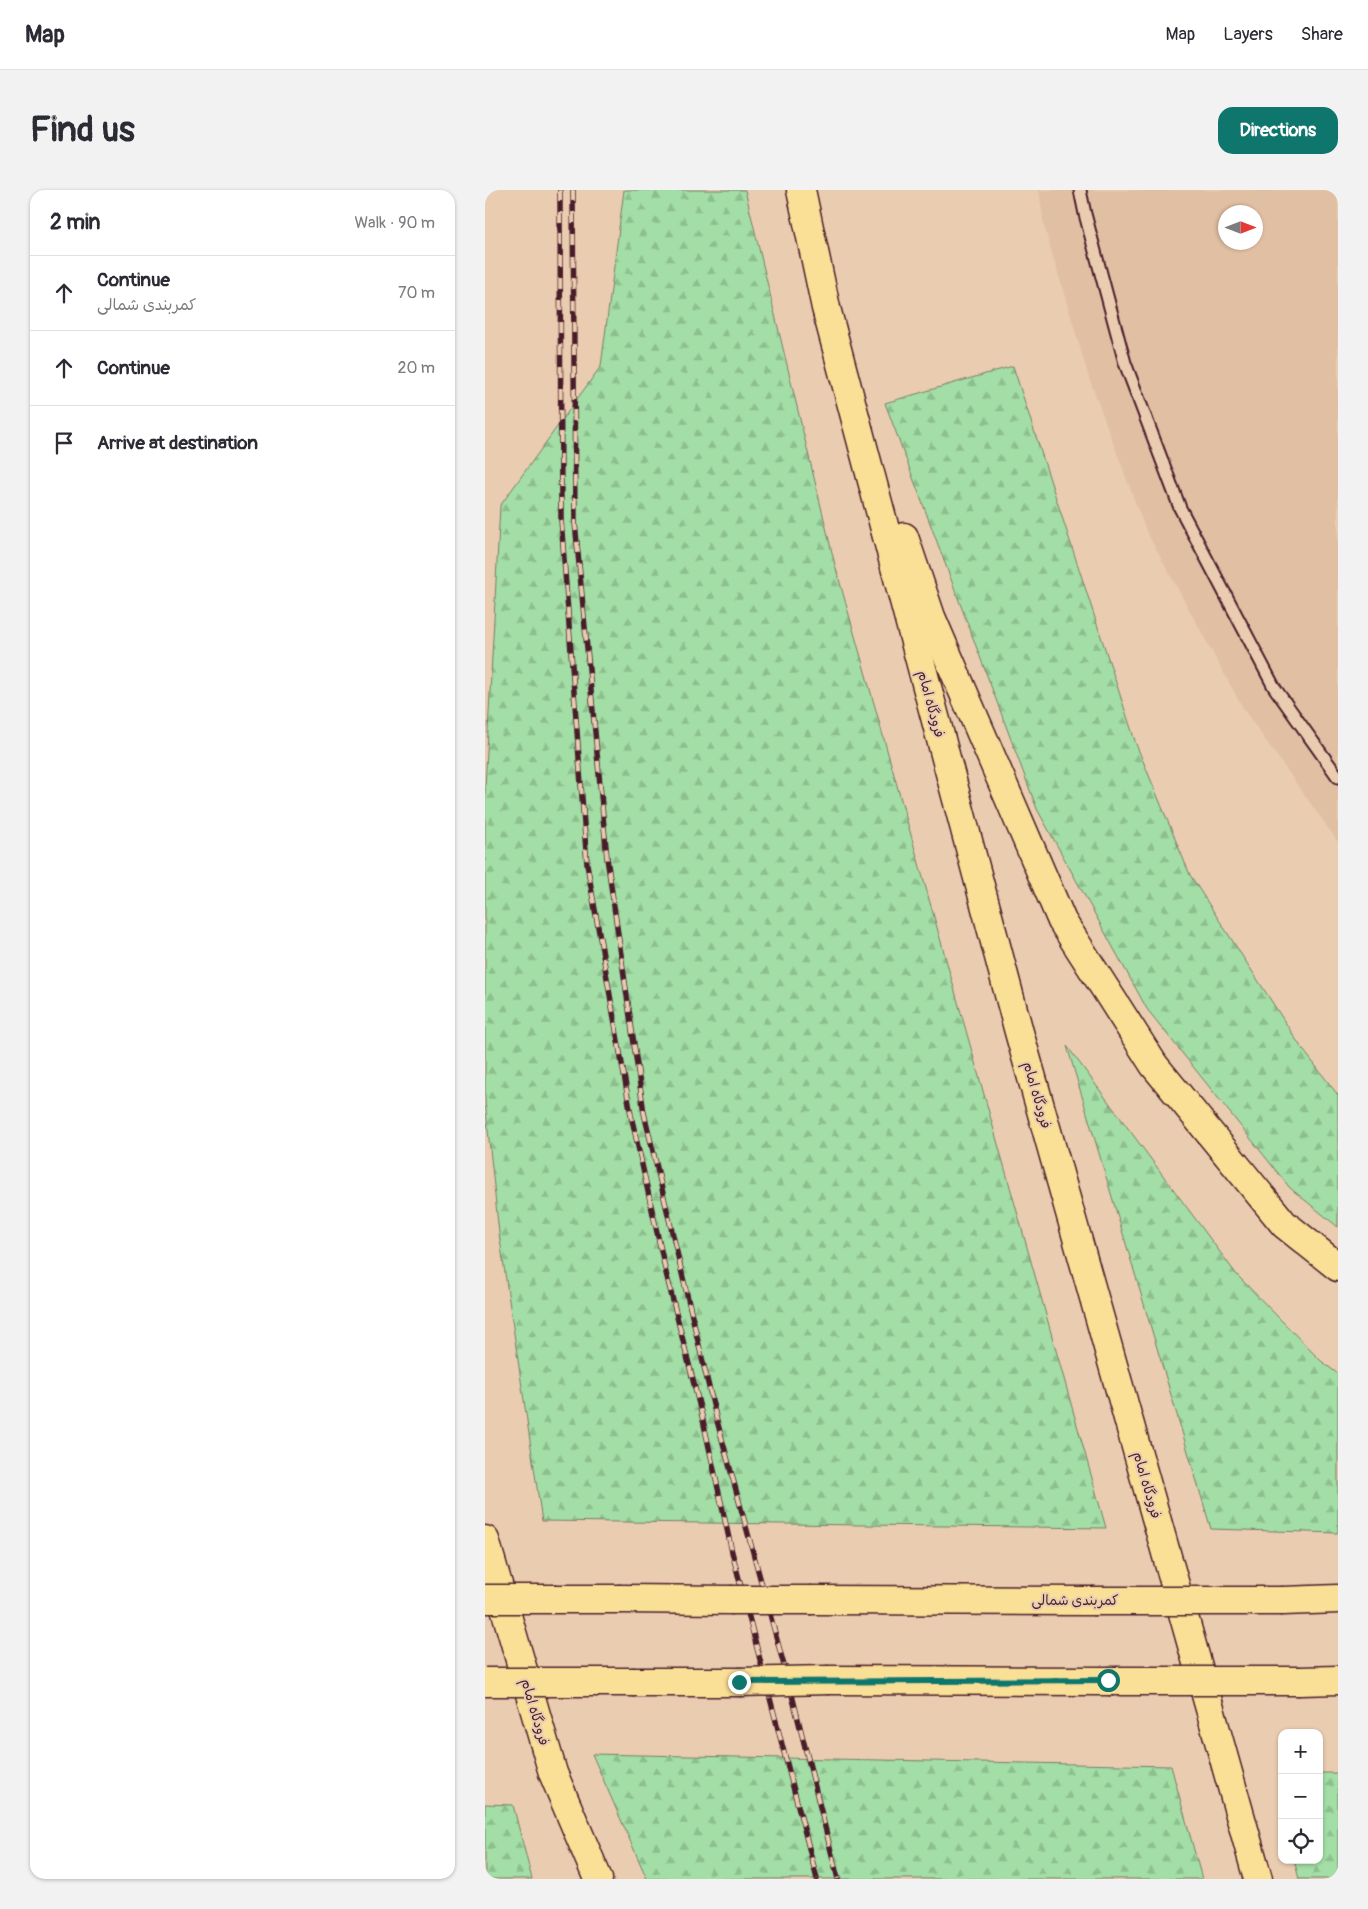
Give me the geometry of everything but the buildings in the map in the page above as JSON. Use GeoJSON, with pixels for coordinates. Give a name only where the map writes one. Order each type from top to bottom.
{"type":"FeatureCollection","features":[{"type":"Feature","properties":{"kind":"main road"},"geometry":{"type":"LineString","coordinates":[[801,190],[825,308],[931,617],[1062,921],[1154,1065],[1283,1224],[1338,1268]]}},
{"type":"Feature","properties":{"kind":"main road"},"geometry":{"type":"LineString","coordinates":[[820,190],[819,211],[825,308]]}},
{"type":"Feature","properties":{"kind":"main road","name":"فرودگاه امام"},"geometry":{"type":"LineString","coordinates":[[825,308],[1022,1042],[1258,1879]]}},
{"type":"Feature","properties":{"kind":"main road","name":"فرودگاه امام"},"geometry":{"type":"LineString","coordinates":[[485,1540],[553,1773],[598,1879]]}},
{"type":"Feature","properties":{"kind":"main road","name":"کمربندی شمالی"},"geometry":{"type":"LineString","coordinates":[[485,1599],[1092,1601],[1283,1601],[1338,1599]]}},
{"type":"Feature","properties":{"kind":"main road"},"geometry":{"type":"LineString","coordinates":[[485,1682],[1338,1680]]}},
{"type":"Feature","properties":{"kind":"main road"},"geometry":{"type":"LineString","coordinates":[[553,1773],[587,1879]]}},
{"type":"Feature","properties":{"kind":"lane"},"geometry":{"type":"LineString","coordinates":[[1080,190],[1125,363],[1180,508],[1274,687],[1338,776]]}},
{"type":"Feature","properties":{"kind":"shaded area"},"geometry":{"type":"Polygon","coordinates":[[[1039,190],[1338,190],[1338,842],[1244,710],[1146,531],[1089,378],[1044,226],[1039,190]]]}},
{"type":"Feature","properties":{"kind":"green space"},"geometry":{"type":"Polygon","coordinates":[[[624,190],[745,190],[835,565],[1106,1528],[542,1521],[499,1233],[485,1102],[485,788],[500,506],[601,366],[624,190]]]}},
{"type":"Feature","properties":{"kind":"green space"},"geometry":{"type":"Polygon","coordinates":[[[1013,366],[1136,744],[1190,875],[1301,1047],[1338,1095],[1338,1227],[1290,1188],[1147,1009],[1037,809],[885,403],[1013,366]]]}},
{"type":"Feature","properties":{"kind":"green space"},"geometry":{"type":"Polygon","coordinates":[[[1067,1046],[1237,1275],[1320,1360],[1338,1374],[1338,1533],[1211,1529],[1067,1046]]]}},
{"type":"Feature","properties":{"kind":"green space"},"geometry":{"type":"Polygon","coordinates":[[[592,1754],[1171,1766],[1202,1879],[647,1879],[592,1754]]]}},
{"type":"Feature","properties":{"kind":"green space"},"geometry":{"type":"Polygon","coordinates":[[[1323,1773],[1338,1773],[1338,1879],[1299,1879],[1295,1864],[1323,1864],[1323,1773]]]}},
{"type":"Feature","properties":{"kind":"green space"},"geometry":{"type":"Polygon","coordinates":[[[485,1804],[513,1805],[532,1879],[485,1879],[485,1804]]]}},
{"type":"Feature","properties":{"kind":"railway"},"geometry":{"type":"LineString","coordinates":[[560,190],[561,519],[587,864],[631,1115],[666,1273],[703,1420],[732,1552],[817,1879]]}},
{"type":"Feature","properties":{"kind":"railway"},"geometry":{"type":"LineString","coordinates":[[573,190],[575,522],[607,858],[644,1113],[716,1417],[791,1691],[838,1879]]}},
{"type":"Feature","properties":{"kind":"route"},"geometry":{"type":"LineString","coordinates":[[739,1682],[829,1680],[1108,1680]]}}]}
